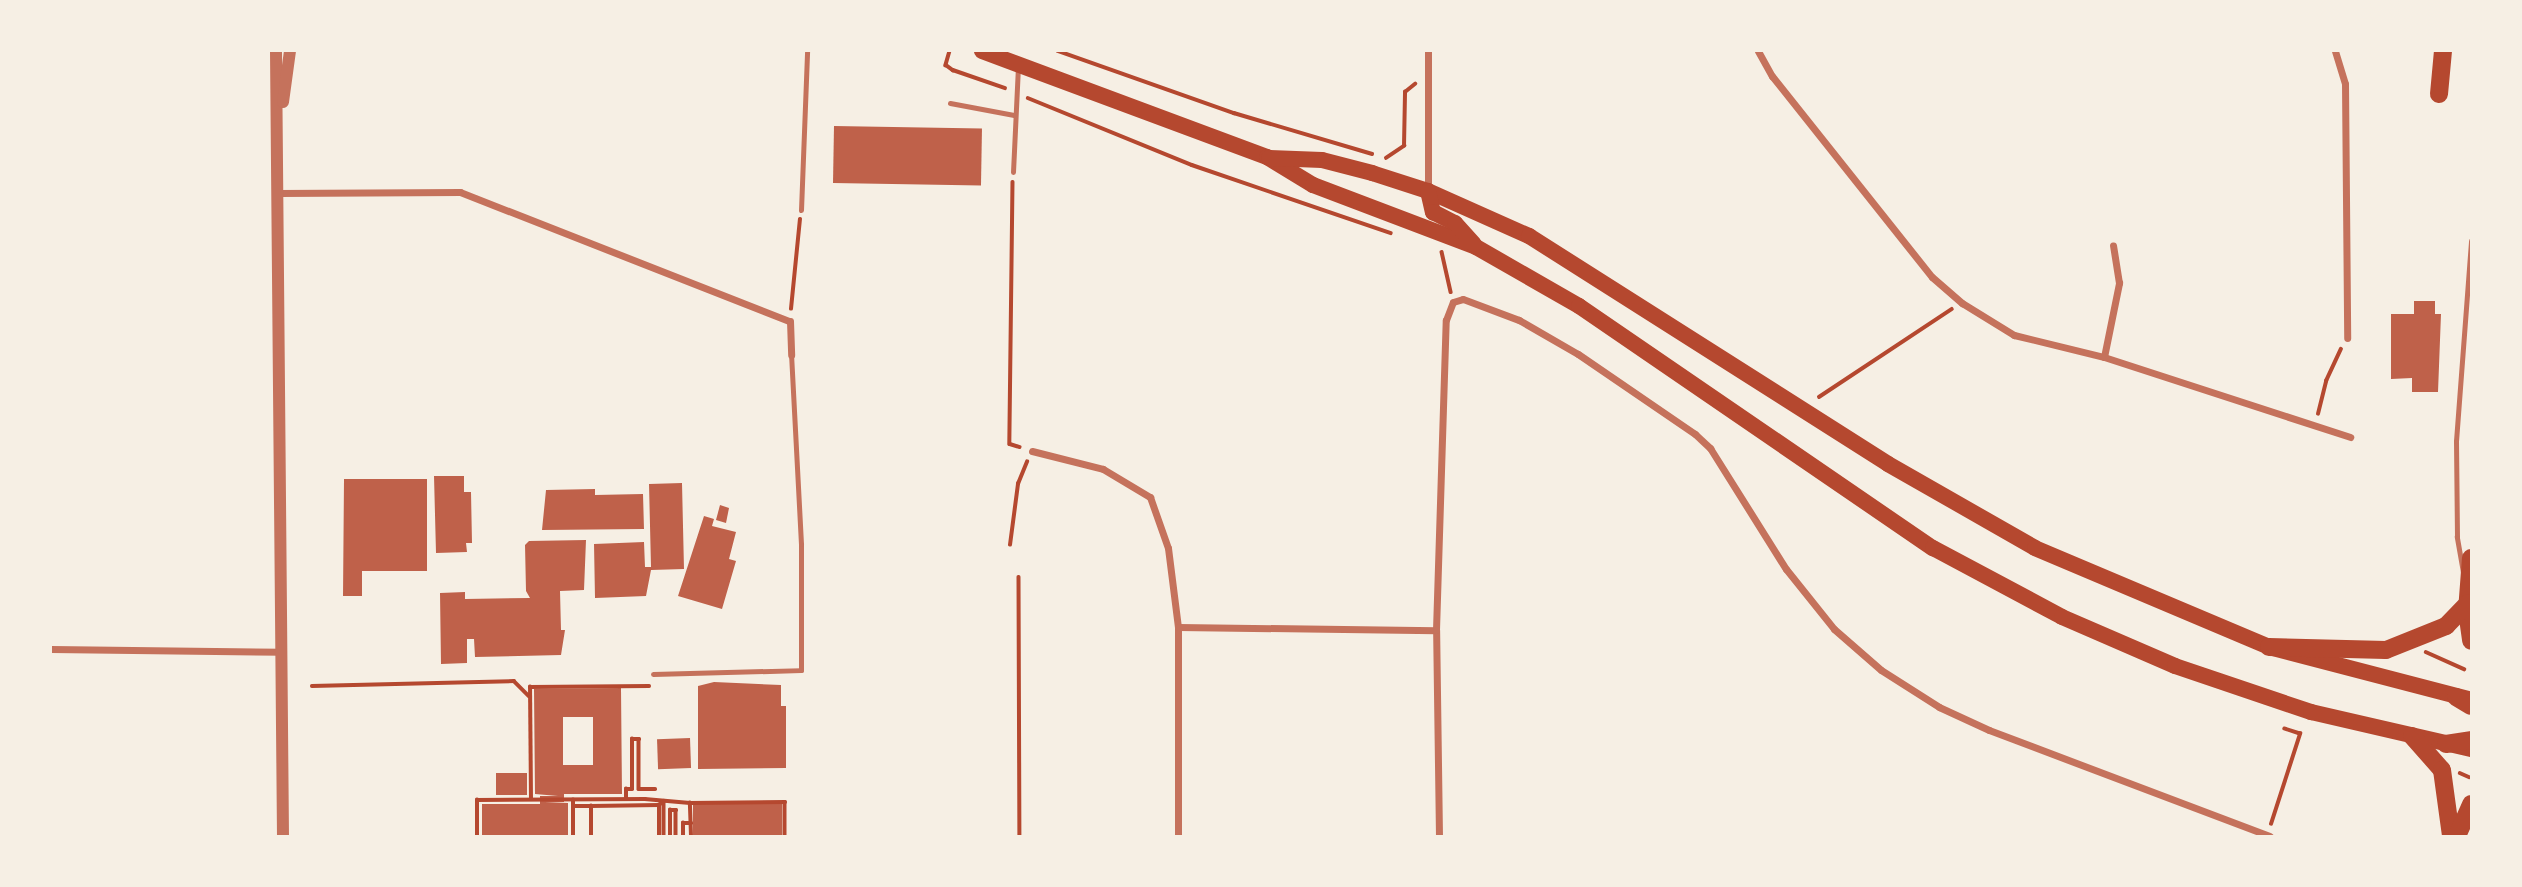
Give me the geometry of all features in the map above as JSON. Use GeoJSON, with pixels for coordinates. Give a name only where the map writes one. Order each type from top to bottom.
{"type":"FeatureCollection","features":[{"type":"Feature","properties":{"kind":"highway"},"geometry":{"type":"LineString","coordinates":[[982,51],[1267,157],[1313,185],[1476,247],[1579,306],[1910,534],[2029,600],[2175,666],[2311,712],[2471,749]]}},
{"type":"Feature","properties":{"kind":"highway"},"geometry":{"type":"LineString","coordinates":[[2439,94],[2443,51]]}},
{"type":"Feature","properties":{"kind":"highway"},"geometry":{"type":"LineString","coordinates":[[1267,157],[1322,160],[1428,191],[1494,218],[1568,258],[1888,464],[2035,548],[2269,647],[2466,701]]}},
{"type":"Feature","properties":{"kind":"highway"},"geometry":{"type":"LineString","coordinates":[[1428,191],[1433,212],[1455,223],[1476,247]]}},
{"type":"Feature","properties":{"kind":"highway"},"geometry":{"type":"LineString","coordinates":[[2471,558],[2468,603],[2471,641]]}},
{"type":"Feature","properties":{"kind":"highway"},"geometry":{"type":"LineString","coordinates":[[2269,647],[2386,650],[2446,626],[2468,603]]}},
{"type":"Feature","properties":{"kind":"highway"},"geometry":{"type":"LineString","coordinates":[[2412,736],[2442,770],[2451,836]]}},
{"type":"Feature","properties":{"kind":"highway"},"geometry":{"type":"LineString","coordinates":[[2445,744],[2471,740]]}},
{"type":"Feature","properties":{"kind":"highway"},"geometry":{"type":"LineString","coordinates":[[2457,836],[2471,804]]}},
{"type":"Feature","properties":{"kind":"street"},"geometry":{"type":"LineString","coordinates":[[276,51],[279,128],[284,836]]}},
{"type":"Feature","properties":{"kind":"street"},"geometry":{"type":"LineString","coordinates":[[279,128],[290,51]]}},
{"type":"Feature","properties":{"kind":"street"},"geometry":{"type":"LineString","coordinates":[[1428,51],[1428,191]]}},
{"type":"Feature","properties":{"kind":"street"},"geometry":{"type":"LineString","coordinates":[[1758,51],[1772,76],[1923,266],[1962,303],[2014,335],[2104,357],[2350,438]]}},
{"type":"Feature","properties":{"kind":"street"},"geometry":{"type":"LineString","coordinates":[[2335,51],[2345,84],[2347,338]]}},
{"type":"Feature","properties":{"kind":"street"},"geometry":{"type":"LineString","coordinates":[[279,193],[460,192],[790,321],[791,355]]}},
{"type":"Feature","properties":{"kind":"street"},"geometry":{"type":"LineString","coordinates":[[2104,357],[2119,283],[2113,245]]}},
{"type":"Feature","properties":{"kind":"street"},"geometry":{"type":"LineString","coordinates":[[1439,836],[1436,630],[1446,320],[1453,302],[1473,301],[1519,320],[1578,354],[1695,434],[1710,448],[1786,569],[1834,629],[1881,670],[1939,707],[1989,730],[2269,836]]}},
{"type":"Feature","properties":{"kind":"street"},"geometry":{"type":"LineString","coordinates":[[1032,451],[1103,469],[1150,497],[1168,548],[1178,627],[1178,836]]}},
{"type":"Feature","properties":{"kind":"street"},"geometry":{"type":"LineString","coordinates":[[1178,627],[1436,630]]}},
{"type":"Feature","properties":{"kind":"street"},"geometry":{"type":"LineString","coordinates":[[51,649],[283,653]]}},
{"type":"Feature","properties":{"kind":"lane"},"geometry":{"type":"LineString","coordinates":[[801,210],[807,54]]}},
{"type":"Feature","properties":{"kind":"lane"},"geometry":{"type":"LineString","coordinates":[[1013,172],[1014,115],[1020,93],[1018,64]]}},
{"type":"Feature","properties":{"kind":"lane"},"geometry":{"type":"LineString","coordinates":[[950,103],[1014,115]]}},
{"type":"Feature","properties":{"kind":"lane"},"geometry":{"type":"LineString","coordinates":[[2468,603],[2457,537],[2456,441],[2471,241]]}},
{"type":"Feature","properties":{"kind":"lane"},"geometry":{"type":"LineString","coordinates":[[653,674],[801,670],[801,544],[791,355]]}},
{"type":"Feature","properties":{"kind":"path"},"geometry":{"type":"LineString","coordinates":[[950,51],[946,65],[953,69],[1020,93],[1192,165],[1397,234]]}},
{"type":"Feature","properties":{"kind":"path"},"geometry":{"type":"LineString","coordinates":[[1058,51],[1234,113],[1390,159],[1404,146],[1405,92],[1428,75]]}},
{"type":"Feature","properties":{"kind":"path"},"geometry":{"type":"LineString","coordinates":[[1010,545],[1017,484],[1032,451],[1010,444],[1013,172]]}},
{"type":"Feature","properties":{"kind":"path"},"geometry":{"type":"LineString","coordinates":[[790,321],[801,210]]}},
{"type":"Feature","properties":{"kind":"path"},"geometry":{"type":"LineString","coordinates":[[1431,244],[1442,249],[1453,302]]}},
{"type":"Feature","properties":{"kind":"path"},"geometry":{"type":"LineString","coordinates":[[1819,397],[1962,303]]}},
{"type":"Feature","properties":{"kind":"path"},"geometry":{"type":"LineString","coordinates":[[2315,426],[2326,381],[2347,338]]}},
{"type":"Feature","properties":{"kind":"path"},"geometry":{"type":"LineString","coordinates":[[1019,577],[1020,836]]}},
{"type":"Feature","properties":{"kind":"path"},"geometry":{"type":"LineString","coordinates":[[2422,649],[2435,660],[2465,669]]}},
{"type":"Feature","properties":{"kind":"path"},"geometry":{"type":"LineString","coordinates":[[531,800],[530,687],[653,686],[653,674]]}},
{"type":"Feature","properties":{"kind":"path"},"geometry":{"type":"LineString","coordinates":[[312,686],[514,681],[530,698]]}},
{"type":"Feature","properties":{"kind":"path"},"geometry":{"type":"LineString","coordinates":[[2269,836],[2300,734],[2285,729]]}},
{"type":"Feature","properties":{"kind":"path"},"geometry":{"type":"LineString","coordinates":[[626,799],[626,789],[632,789],[632,739],[639,739],[639,789],[655,789]]}},
{"type":"Feature","properties":{"kind":"path"},"geometry":{"type":"LineString","coordinates":[[573,799],[573,836]]}},
{"type":"Feature","properties":{"kind":"path"},"geometry":{"type":"LineString","coordinates":[[477,836],[477,800],[573,799],[690,803],[785,802],[785,836]]}},
{"type":"Feature","properties":{"kind":"path"},"geometry":{"type":"LineString","coordinates":[[573,806],[659,805],[664,801]]}},
{"type":"Feature","properties":{"kind":"path"},"geometry":{"type":"LineString","coordinates":[[662,836],[664,801]]}},
{"type":"Feature","properties":{"kind":"path"},"geometry":{"type":"LineString","coordinates":[[690,803],[691,836]]}},
{"type":"Feature","properties":{"kind":"path"},"geometry":{"type":"LineString","coordinates":[[659,805],[662,836]]}},
{"type":"Feature","properties":{"kind":"path"},"geometry":{"type":"LineString","coordinates":[[591,806],[591,836]]}},
{"type":"Feature","properties":{"kind":"path"},"geometry":{"type":"LineString","coordinates":[[670,836],[670,810],[676,810],[676,836]]}},
{"type":"Feature","properties":{"kind":"path"},"geometry":{"type":"LineString","coordinates":[[682,836],[682,823],[691,823]]}},
{"type":"Feature","properties":{"kind":"building"},"geometry":{"type":"Polygon","coordinates":[[[834,126],[982,129],[981,186],[833,183],[834,126]]]}},
{"type":"Feature","properties":{"kind":"building"},"geometry":{"type":"Polygon","coordinates":[[[2414,301],[2435,301],[2435,314],[2441,314],[2438,392],[2412,392],[2412,378],[2391,379],[2391,314],[2414,314],[2414,301]]]}},
{"type":"Feature","properties":{"kind":"building"},"geometry":{"type":"Polygon","coordinates":[[[434,476],[464,476],[464,492],[471,492],[472,543],[466,543],[467,552],[436,553],[434,476]]]}},
{"type":"Feature","properties":{"kind":"building"},"geometry":{"type":"Polygon","coordinates":[[[344,479],[427,479],[427,571],[362,571],[362,596],[343,596],[344,479]]]}},
{"type":"Feature","properties":{"kind":"building"},"geometry":{"type":"Polygon","coordinates":[[[682,483],[684,569],[651,570],[646,596],[595,598],[594,544],[644,542],[645,567],[651,567],[649,484],[682,483]]]}},
{"type":"Feature","properties":{"kind":"building"},"geometry":{"type":"Polygon","coordinates":[[[595,489],[595,495],[643,494],[644,529],[542,530],[546,490],[595,489]]]}},
{"type":"Feature","properties":{"kind":"building"},"geometry":{"type":"Polygon","coordinates":[[[720,505],[729,508],[726,523],[716,520],[720,505]]]}},
{"type":"Feature","properties":{"kind":"building"},"geometry":{"type":"Polygon","coordinates":[[[704,516],[714,519],[712,526],[736,532],[729,559],[736,561],[722,609],[678,596],[704,516]]]}},
{"type":"Feature","properties":{"kind":"building"},"geometry":{"type":"Polygon","coordinates":[[[586,540],[584,590],[560,591],[561,630],[565,630],[561,655],[475,657],[474,639],[467,639],[467,663],[441,664],[440,593],[465,592],[465,599],[530,598],[526,591],[525,545],[529,541],[586,540]]]}},
{"type":"Feature","properties":{"kind":"building"},"geometry":{"type":"Polygon","coordinates":[[[714,682],[781,685],[781,706],[786,706],[786,768],[698,769],[698,686],[714,682]]]}},
{"type":"Feature","properties":{"kind":"building"},"geometry":{"type":"Polygon","coordinates":[[[621,688],[622,794],[564,794],[564,802],[545,802],[568,803],[568,836],[482,836],[482,804],[540,804],[540,796],[558,796],[535,794],[534,689],[621,688]],[[563,717],[563,765],[593,765],[593,717],[563,717]]]}},
{"type":"Feature","properties":{"kind":"building"},"geometry":{"type":"Polygon","coordinates":[[[690,738],[691,768],[658,769],[657,739],[690,738]]]}},
{"type":"Feature","properties":{"kind":"building"},"geometry":{"type":"Polygon","coordinates":[[[496,773],[527,773],[527,795],[496,795],[496,773]]]}},
{"type":"Feature","properties":{"kind":"building"},"geometry":{"type":"Polygon","coordinates":[[[693,804],[782,804],[782,836],[693,836],[693,804]]]}}]}
